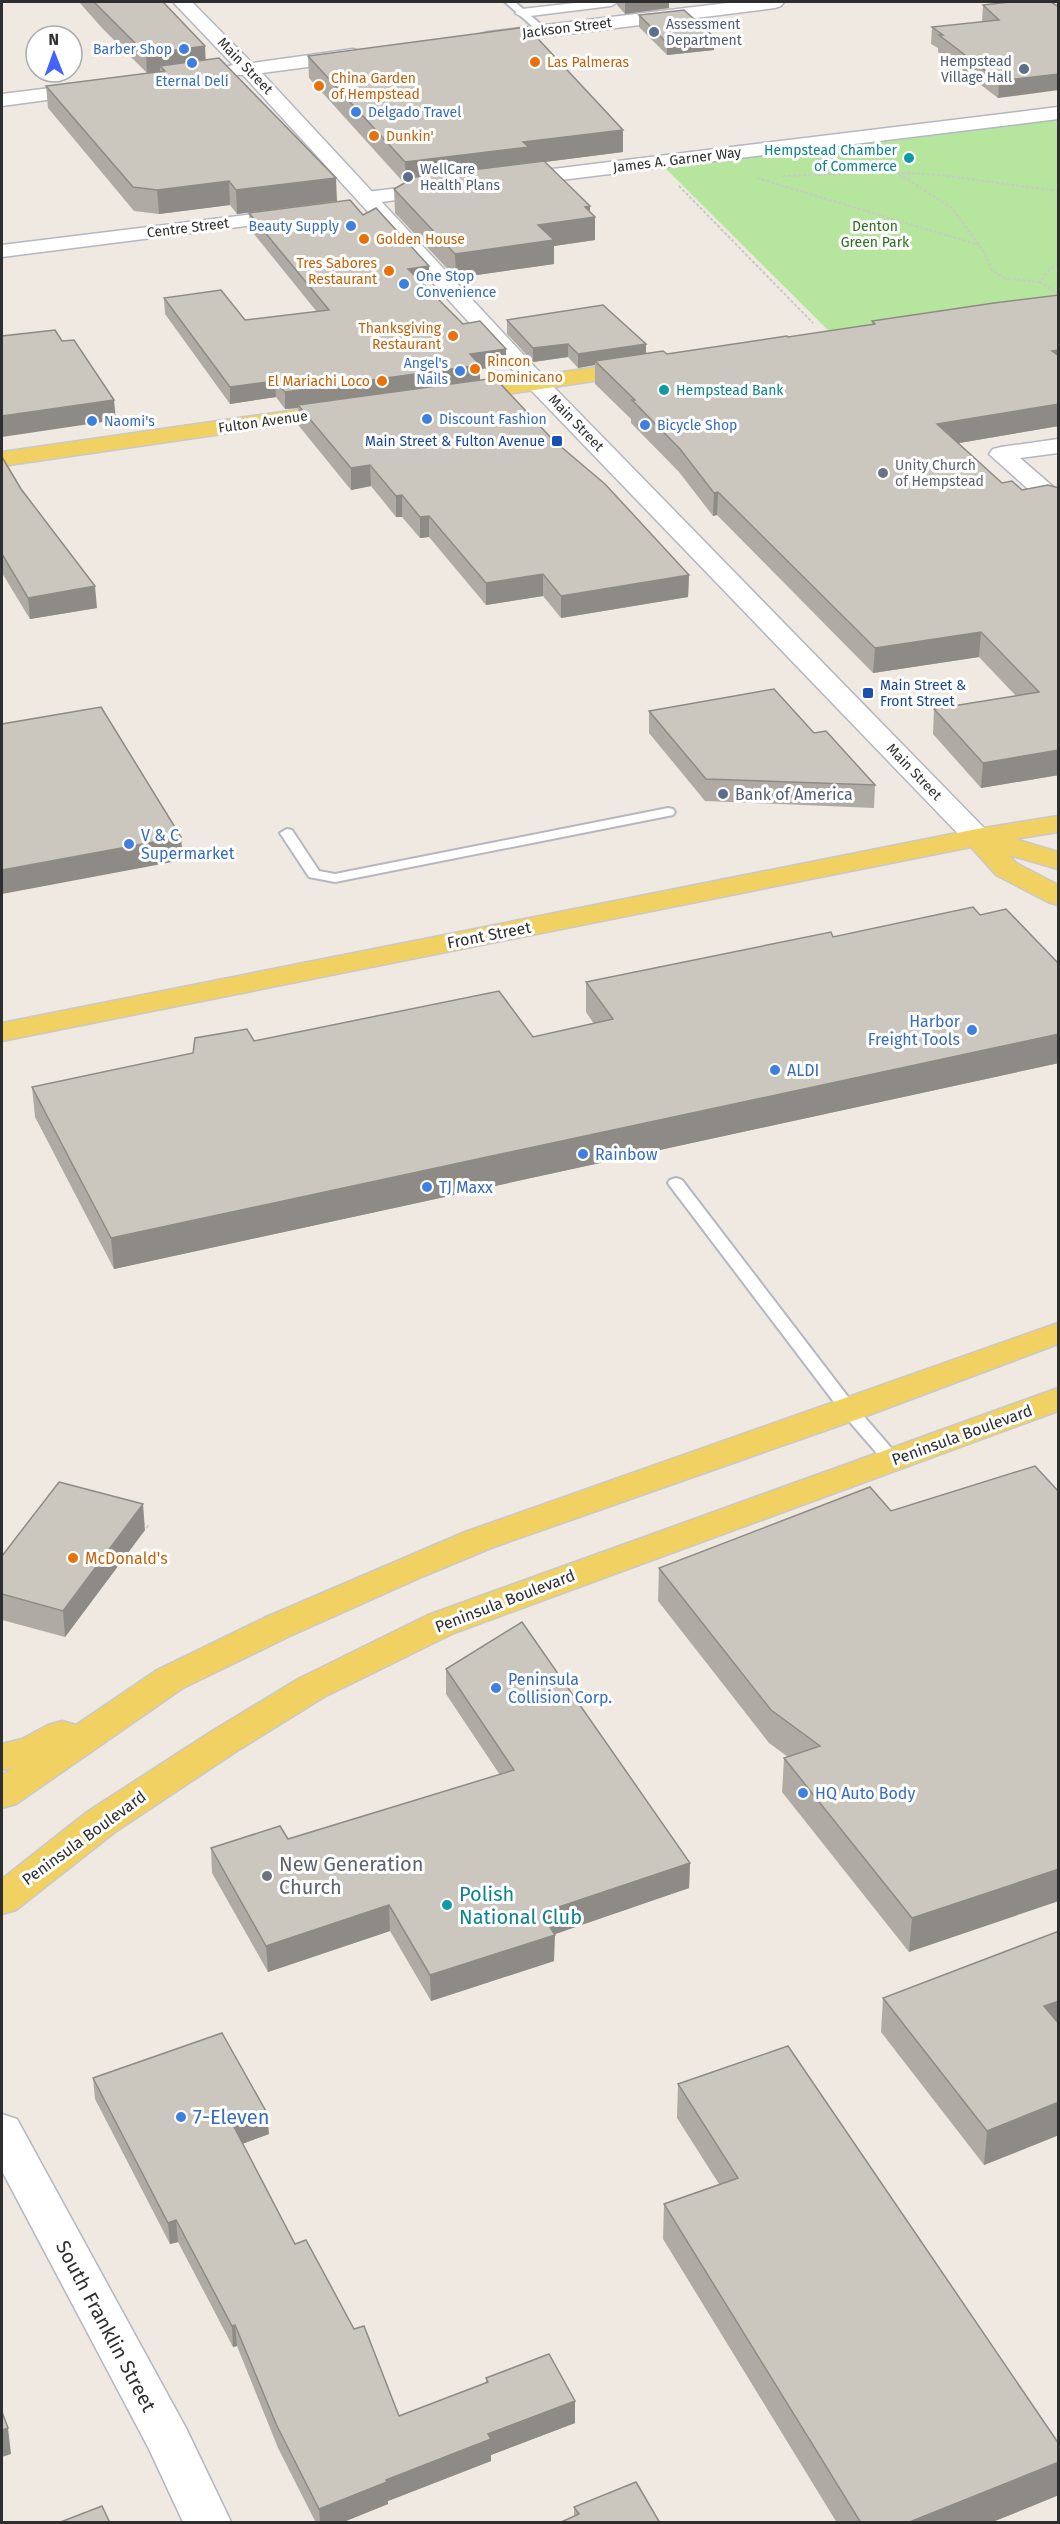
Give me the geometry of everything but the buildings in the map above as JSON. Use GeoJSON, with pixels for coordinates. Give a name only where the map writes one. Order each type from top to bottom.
{"type":"FeatureCollection","features":[{"type":"Feature","properties":{"kind":"main road"},"geometry":{"type":"LineString","coordinates":[[445,396],[664,364]]}},
{"type":"Feature","properties":{"kind":"main road","name":"Fulton Avenue"},"geometry":{"type":"LineString","coordinates":[[2,459],[362,408]]}},
{"type":"Feature","properties":{"kind":"main road","name":"Front Street"},"geometry":{"type":"LineString","coordinates":[[2,1032],[977,837],[1059,824]]}},
{"type":"Feature","properties":{"kind":"main road"},"geometry":{"type":"LineString","coordinates":[[977,837],[1059,861]]}},
{"type":"Feature","properties":{"kind":"main road"},"geometry":{"type":"LineString","coordinates":[[977,837],[1006,869],[1059,896]]}},
{"type":"Feature","properties":{"kind":"main road","name":"Front Street"},"geometry":{"type":"LineString","coordinates":[[977,837],[1059,843]]}},
{"type":"Feature","properties":{"kind":"main road"},"geometry":{"type":"LineString","coordinates":[[2,1756],[34,1749],[277,1627],[478,1540],[849,1410],[1059,1333]]}},
{"type":"Feature","properties":{"kind":"main road","name":"Peninsula Boulevard"},"geometry":{"type":"LineString","coordinates":[[2,1900],[101,1822],[213,1748],[311,1688],[441,1624],[1059,1399]]}},
{"type":"Feature","properties":{"kind":"main road"},"geometry":{"type":"LineString","coordinates":[[2,1794],[170,1679]]}},
{"type":"Feature","properties":{"kind":"street","name":"Main Street"},"geometry":{"type":"LineString","coordinates":[[182,2],[248,69],[537,383],[977,837]]}},
{"type":"Feature","properties":{"kind":"street"},"geometry":{"type":"LineString","coordinates":[[522,13],[611,2]]}},
{"type":"Feature","properties":{"kind":"street","name":"Jackson Street"},"geometry":{"type":"LineString","coordinates":[[470,40],[717,5],[775,2]]}},
{"type":"Feature","properties":{"kind":"street"},"geometry":{"type":"LineString","coordinates":[[217,73],[368,54]]}},
{"type":"Feature","properties":{"kind":"street"},"geometry":{"type":"LineString","coordinates":[[2,100],[108,87]]}},
{"type":"Feature","properties":{"kind":"street","name":"James A. Garner Way"},"geometry":{"type":"LineString","coordinates":[[490,183],[1059,113]]}},
{"type":"Feature","properties":{"kind":"street"},"geometry":{"type":"LineString","coordinates":[[345,209],[371,202],[456,187]]}},
{"type":"Feature","properties":{"kind":"street","name":"Centre Street"},"geometry":{"type":"LineString","coordinates":[[2,251],[311,213]]}},
{"type":"Feature","properties":{"kind":"street"},"geometry":{"type":"LineString","coordinates":[[1059,446],[1000,454],[1059,503]]}},
{"type":"Feature","properties":{"kind":"street","name":"South Franklin Street"},"geometry":{"type":"LineString","coordinates":[[2,2131],[169,2442],[207,2523]]}},
{"type":"Feature","properties":{"kind":"lane"},"geometry":{"type":"LineString","coordinates":[[510,2],[543,31]]}},
{"type":"Feature","properties":{"kind":"lane"},"geometry":{"type":"LineString","coordinates":[[287,833],[314,874],[335,878],[668,812]]}},
{"type":"Feature","properties":{"kind":"lane"},"geometry":{"type":"LineString","coordinates":[[676,1183],[849,1410],[893,1461]]}},
{"type":"Feature","properties":{"kind":"path"},"geometry":{"type":"LineString","coordinates":[[842,169],[940,175],[1059,191]]}},
{"type":"Feature","properties":{"kind":"path"},"geometry":{"type":"LineString","coordinates":[[778,177],[884,171]]}},
{"type":"Feature","properties":{"kind":"path"},"geometry":{"type":"LineString","coordinates":[[896,172],[952,208],[979,245],[993,270],[1004,278],[1040,282],[1059,294]]}},
{"type":"Feature","properties":{"kind":"path"},"geometry":{"type":"LineString","coordinates":[[767,177],[756,178],[979,245]]}},
{"type":"Feature","properties":{"kind":"path"},"geometry":{"type":"LineString","coordinates":[[672,179],[813,323]]}},
{"type":"Feature","properties":{"kind":"path"},"geometry":{"type":"LineString","coordinates":[[1040,282],[1049,270],[1059,264]]}},
{"type":"Feature","properties":{"kind":"path"},"geometry":{"type":"LineString","coordinates":[[130,1519],[148,1527]]}},
{"type":"Feature","properties":{"kind":"green space","name":"Denton Green Park"},"geometry":{"type":"Polygon","coordinates":[[[1058,113],[1058,305],[836,338],[660,163],[1058,113]]]}},
{"type":"Feature","properties":{"kind":"place","name":"Assessment Department"},"geometry":{"type":"Point","coordinates":[654,32]}},
{"type":"Feature","properties":{"kind":"place","name":"Barber Shop"},"geometry":{"type":"Point","coordinates":[184,49]}},
{"type":"Feature","properties":{"kind":"place","name":"Las Palmeras"},"geometry":{"type":"Point","coordinates":[535,62]}},
{"type":"Feature","properties":{"kind":"place","name":"Eternal Deli"},"geometry":{"type":"Point","coordinates":[192,63]}},
{"type":"Feature","properties":{"kind":"place","name":"Hempstead Village Hall"},"geometry":{"type":"Point","coordinates":[1024,69]}},
{"type":"Feature","properties":{"kind":"place","name":"China Garden of Hempstead"},"geometry":{"type":"Point","coordinates":[319,86]}},
{"type":"Feature","properties":{"kind":"place","name":"Delgado Travel"},"geometry":{"type":"Point","coordinates":[356,112]}},
{"type":"Feature","properties":{"kind":"place","name":"Dunkin'"},"geometry":{"type":"Point","coordinates":[374,136]}},
{"type":"Feature","properties":{"kind":"place","name":"Hempstead Chamber of Commerce"},"geometry":{"type":"Point","coordinates":[909,158]}},
{"type":"Feature","properties":{"kind":"place","name":"WellCare Health Plans"},"geometry":{"type":"Point","coordinates":[408,177]}},
{"type":"Feature","properties":{"kind":"place","name":"Beauty Supply"},"geometry":{"type":"Point","coordinates":[351,226]}},
{"type":"Feature","properties":{"kind":"place","name":"Golden House"},"geometry":{"type":"Point","coordinates":[364,239]}},
{"type":"Feature","properties":{"kind":"place","name":"Tres Sabores Restaurant"},"geometry":{"type":"Point","coordinates":[389,271]}},
{"type":"Feature","properties":{"kind":"place","name":"One Stop Convenience"},"geometry":{"type":"Point","coordinates":[404,284]}},
{"type":"Feature","properties":{"kind":"place","name":"Thanksgiving Restaurant"},"geometry":{"type":"Point","coordinates":[453,336]}},
{"type":"Feature","properties":{"kind":"place","name":"Rincon Dominicano"},"geometry":{"type":"Point","coordinates":[475,369]}},
{"type":"Feature","properties":{"kind":"place","name":"Angel's Nails"},"geometry":{"type":"Point","coordinates":[460,371]}},
{"type":"Feature","properties":{"kind":"place","name":"El Mariachi Loco"},"geometry":{"type":"Point","coordinates":[382,381]}},
{"type":"Feature","properties":{"kind":"place","name":"Hempstead Bank"},"geometry":{"type":"Point","coordinates":[664,390]}},
{"type":"Feature","properties":{"kind":"place","name":"Discount Fashion"},"geometry":{"type":"Point","coordinates":[427,419]}},
{"type":"Feature","properties":{"kind":"place","name":"Naomi's"},"geometry":{"type":"Point","coordinates":[92,421]}},
{"type":"Feature","properties":{"kind":"place","name":"Bicycle Shop"},"geometry":{"type":"Point","coordinates":[645,425]}},
{"type":"Feature","properties":{"kind":"place","name":"Main Street & Fulton Avenue"},"geometry":{"type":"Point","coordinates":[557,441]}},
{"type":"Feature","properties":{"kind":"place","name":"Unity Church of Hempstead"},"geometry":{"type":"Point","coordinates":[883,473]}},
{"type":"Feature","properties":{"kind":"place","name":"Main Street & Front Street"},"geometry":{"type":"Point","coordinates":[868,693]}},
{"type":"Feature","properties":{"kind":"place","name":"Bank of America"},"geometry":{"type":"Point","coordinates":[723,794]}},
{"type":"Feature","properties":{"kind":"place","name":"V & C Supermarket"},"geometry":{"type":"Point","coordinates":[129,844]}},
{"type":"Feature","properties":{"kind":"place","name":"Harbor Freight Tools"},"geometry":{"type":"Point","coordinates":[972,1030]}},
{"type":"Feature","properties":{"kind":"place","name":"ALDI"},"geometry":{"type":"Point","coordinates":[775,1070]}},
{"type":"Feature","properties":{"kind":"place","name":"Rainbow"},"geometry":{"type":"Point","coordinates":[583,1154]}},
{"type":"Feature","properties":{"kind":"place","name":"TJ Maxx"},"geometry":{"type":"Point","coordinates":[427,1187]}},
{"type":"Feature","properties":{"kind":"place","name":"McDonald's"},"geometry":{"type":"Point","coordinates":[73,1558]}},
{"type":"Feature","properties":{"kind":"place","name":"Peninsula Collision Corp."},"geometry":{"type":"Point","coordinates":[496,1688]}},
{"type":"Feature","properties":{"kind":"place","name":"HQ Auto Body"},"geometry":{"type":"Point","coordinates":[803,1793]}},
{"type":"Feature","properties":{"kind":"place","name":"New Generation Church"},"geometry":{"type":"Point","coordinates":[267,1876]}},
{"type":"Feature","properties":{"kind":"place","name":"Polish National Club"},"geometry":{"type":"Point","coordinates":[447,1905]}},
{"type":"Feature","properties":{"kind":"place","name":"7-Eleven"},"geometry":{"type":"Point","coordinates":[181,2117]}}]}
